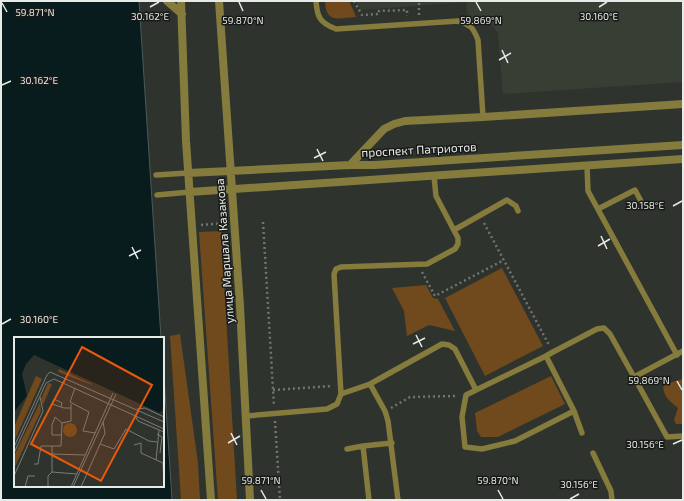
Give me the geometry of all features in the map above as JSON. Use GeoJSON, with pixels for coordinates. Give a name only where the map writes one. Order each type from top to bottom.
{"type":"FeatureCollection","features":[{"type":"Feature","properties":{"kind":"street"},"geometry":{"type":"LineString","coordinates":[[167,1],[182,14]]}},
{"type":"Feature","properties":{"kind":"street"},"geometry":{"type":"LineString","coordinates":[[181,1],[186,141],[211,500]]}},
{"type":"Feature","properties":{"kind":"street","name":"улица Маршала Казакова"},"geometry":{"type":"LineString","coordinates":[[219,1],[240,306],[250,500]]}},
{"type":"Feature","properties":{"kind":"street"},"geometry":{"type":"LineString","coordinates":[[220,12],[225,1]]}},
{"type":"Feature","properties":{"kind":"street"},"geometry":{"type":"LineString","coordinates":[[350,165],[384,129],[405,121],[683,104]]}},
{"type":"Feature","properties":{"kind":"street","name":"проспект Патриотов"},"geometry":{"type":"LineString","coordinates":[[188,173],[375,165],[683,145]]}},
{"type":"Feature","properties":{"kind":"street"},"geometry":{"type":"LineString","coordinates":[[190,192],[683,159]]}},
{"type":"Feature","properties":{"kind":"lane"},"geometry":{"type":"LineString","coordinates":[[316,1],[317,12],[321,20],[327,25],[336,28],[458,21],[468,24],[474,30],[478,40],[483,117]]}},
{"type":"Feature","properties":{"kind":"lane"},"geometry":{"type":"LineString","coordinates":[[587,166],[588,191],[677,355]]}},
{"type":"Feature","properties":{"kind":"lane","name":"проспект Патриотов"},"geometry":{"type":"LineString","coordinates":[[156,175],[188,173]]}},
{"type":"Feature","properties":{"kind":"lane"},"geometry":{"type":"LineString","coordinates":[[246,416],[327,409],[337,404],[341,394],[341,386],[334,274],[336,269],[341,267],[428,264],[455,249],[458,244],[458,238],[436,196],[434,176]]}},
{"type":"Feature","properties":{"kind":"lane"},"geometry":{"type":"LineString","coordinates":[[598,209],[635,190],[642,203]]}},
{"type":"Feature","properties":{"kind":"lane"},"geometry":{"type":"LineString","coordinates":[[157,194],[190,192]]}},
{"type":"Feature","properties":{"kind":"lane"},"geometry":{"type":"LineString","coordinates":[[454,230],[507,200],[516,206],[518,211]]}},
{"type":"Feature","properties":{"kind":"lane"},"geometry":{"type":"LineString","coordinates":[[574,411],[515,441],[482,449],[465,447],[462,417],[466,395],[598,329],[604,328],[610,334],[667,437],[683,436]]}},
{"type":"Feature","properties":{"kind":"lane"},"geometry":{"type":"LineString","coordinates":[[341,394],[370,384],[442,344],[449,345],[455,349],[476,390]]}},
{"type":"Feature","properties":{"kind":"lane"},"geometry":{"type":"LineString","coordinates":[[634,378],[683,352]]}},
{"type":"Feature","properties":{"kind":"lane"},"geometry":{"type":"LineString","coordinates":[[546,356],[574,411],[582,433]]}},
{"type":"Feature","properties":{"kind":"lane"},"geometry":{"type":"LineString","coordinates":[[370,384],[385,411],[388,421],[392,443],[398,500]]}},
{"type":"Feature","properties":{"kind":"lane"},"geometry":{"type":"LineString","coordinates":[[347,449],[392,443]]}},
{"type":"Feature","properties":{"kind":"lane"},"geometry":{"type":"LineString","coordinates":[[363,446],[369,500]]}},
{"type":"Feature","properties":{"kind":"lane"},"geometry":{"type":"LineString","coordinates":[[593,453],[611,491],[612,500]]}},
{"type":"Feature","properties":{"kind":"path"},"geometry":{"type":"LineString","coordinates":[[354,1],[362,15],[379,14],[379,11],[407,10],[408,24]]}},
{"type":"Feature","properties":{"kind":"path"},"geometry":{"type":"LineString","coordinates":[[419,1],[419,6]]}},
{"type":"Feature","properties":{"kind":"path"},"geometry":{"type":"LineString","coordinates":[[480,215],[553,352]]}},
{"type":"Feature","properties":{"kind":"path"},"geometry":{"type":"LineString","coordinates":[[263,222],[280,500]]}},
{"type":"Feature","properties":{"kind":"path"},"geometry":{"type":"LineString","coordinates":[[199,225],[226,223]]}},
{"type":"Feature","properties":{"kind":"path"},"geometry":{"type":"LineString","coordinates":[[418,264],[435,296],[504,260]]}},
{"type":"Feature","properties":{"kind":"path"},"geometry":{"type":"LineString","coordinates":[[273,390],[341,386]]}},
{"type":"Feature","properties":{"kind":"path"},"geometry":{"type":"LineString","coordinates":[[385,411],[410,397],[466,395]]}},
{"type":"Feature","properties":{"kind":"shaded area"},"geometry":{"type":"Polygon","coordinates":[[[325,1],[349,1],[356,17],[334,18],[328,13],[325,1]]]}},
{"type":"Feature","properties":{"kind":"shaded area"},"geometry":{"type":"Polygon","coordinates":[[[356,1],[683,1],[683,82],[503,94],[498,33],[486,17],[468,19],[466,2],[361,10],[356,1]]]}},
{"type":"Feature","properties":{"kind":"shaded area"},"geometry":{"type":"Polygon","coordinates":[[[221,231],[237,500],[218,500],[199,232],[221,231]]]}},
{"type":"Feature","properties":{"kind":"shaded area"},"geometry":{"type":"Polygon","coordinates":[[[502,268],[543,346],[485,376],[445,298],[502,268]]]}},
{"type":"Feature","properties":{"kind":"shaded area"},"geometry":{"type":"Polygon","coordinates":[[[426,285],[433,298],[438,299],[455,331],[429,325],[407,336],[404,311],[392,288],[426,285]]]}},
{"type":"Feature","properties":{"kind":"shaded area"},"geometry":{"type":"Polygon","coordinates":[[[180,334],[198,463],[200,500],[181,500],[170,336],[180,334]]]}},
{"type":"Feature","properties":{"kind":"shaded area"},"geometry":{"type":"Polygon","coordinates":[[[551,376],[565,404],[498,437],[481,437],[477,431],[475,413],[551,376]]]}},
{"type":"Feature","properties":{"kind":"shaded area"},"geometry":{"type":"Polygon","coordinates":[[[683,379],[683,424],[676,424],[674,420],[678,408],[666,397],[663,387],[665,384],[683,379]]]}},
{"type":"Feature","properties":{"kind":"water"},"geometry":{"type":"Polygon","coordinates":[[[1,1],[139,1],[161,337],[14,337],[14,487],[164,487],[164,376],[172,500],[1,500],[1,1]]]}}]}
